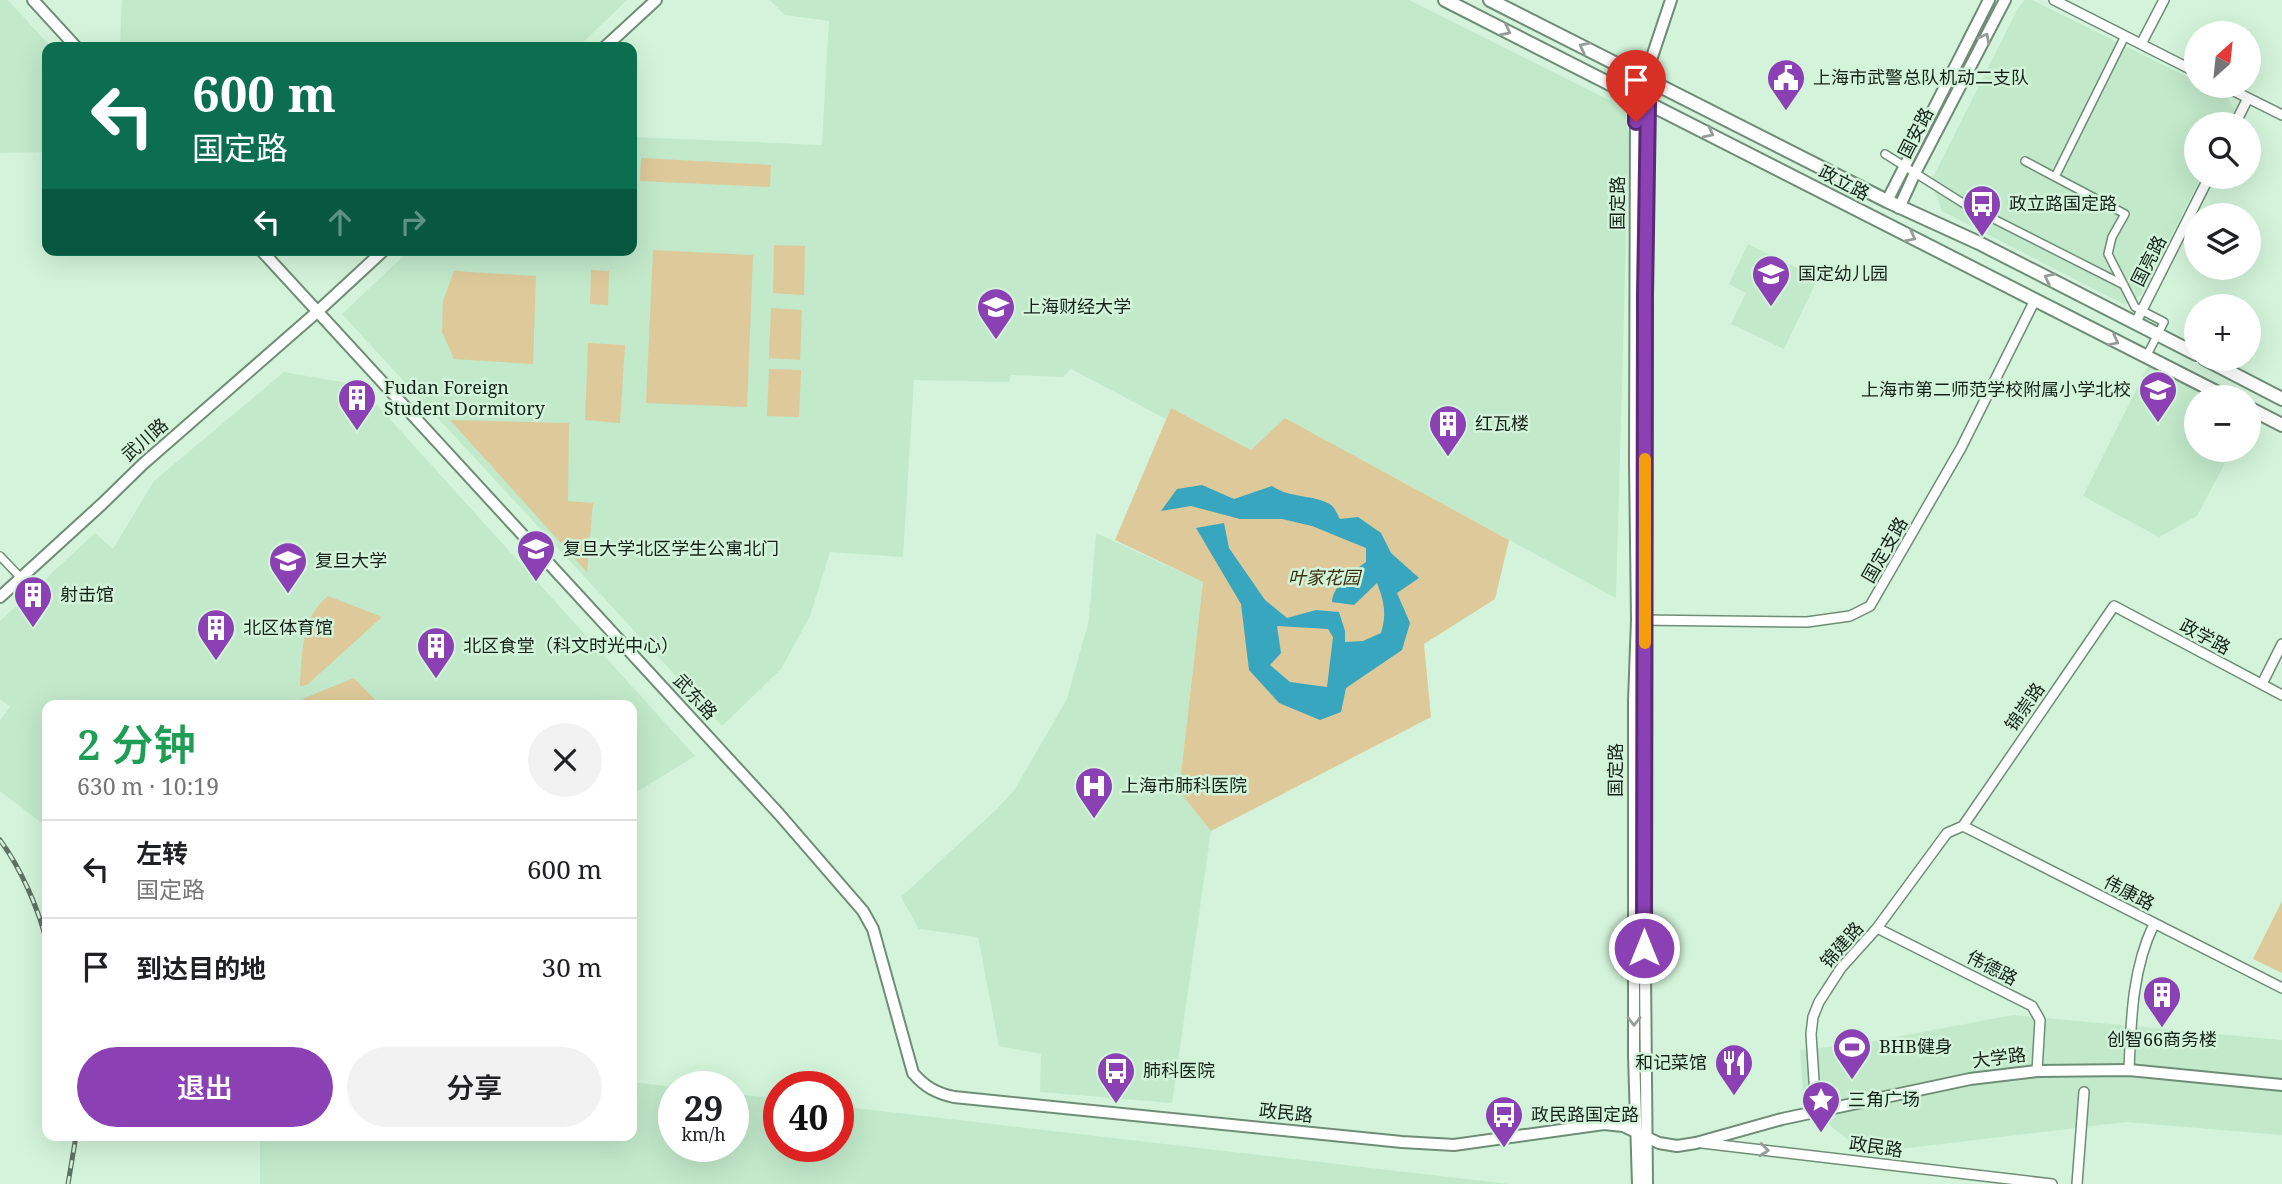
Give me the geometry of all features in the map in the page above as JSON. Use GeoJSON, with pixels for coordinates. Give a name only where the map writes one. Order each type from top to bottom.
{"type":"FeatureCollection","features":[{"type":"Feature","properties":{"kind":"main road","name":"政立路"},"geometry":{"type":"LineString","coordinates":[[1445,0],[2202,385]]}},
{"type":"Feature","properties":{"kind":"main road","name":"政立路"},"geometry":{"type":"LineString","coordinates":[[1490,0],[1899,208],[2139,317],[2158,334],[2184,348]]}},
{"type":"Feature","properties":{"kind":"main road"},"geometry":{"type":"LineString","coordinates":[[2228,371],[2282,400]]}},
{"type":"Feature","properties":{"kind":"main road"},"geometry":{"type":"LineString","coordinates":[[2261,414],[2282,425]]}},
{"type":"Feature","properties":{"kind":"street"},"geometry":{"type":"LineString","coordinates":[[33,0],[71,42]]}},
{"type":"Feature","properties":{"kind":"street"},"geometry":{"type":"LineString","coordinates":[[610,42],[656,0]]}},
{"type":"Feature","properties":{"kind":"street"},"geometry":{"type":"LineString","coordinates":[[1645,78],[1671,0]]}},
{"type":"Feature","properties":{"kind":"street","name":"国安路"},"geometry":{"type":"LineString","coordinates":[[1887,201],[1989,0]]}},
{"type":"Feature","properties":{"kind":"street","name":"国安路"},"geometry":{"type":"LineString","coordinates":[[1899,208],[2005,0]]}},
{"type":"Feature","properties":{"kind":"street"},"geometry":{"type":"LineString","coordinates":[[2054,0],[2184,66]]}},
{"type":"Feature","properties":{"kind":"street"},"geometry":{"type":"LineString","coordinates":[[2141,44],[2164,0]]}},
{"type":"Feature","properties":{"kind":"street"},"geometry":{"type":"LineString","coordinates":[[2055,177],[2125,36]]}},
{"type":"Feature","properties":{"kind":"street","name":"国定路"},"geometry":{"type":"LineString","coordinates":[[1642,620],[1635,463],[1636,96],[1645,78]]}},
{"type":"Feature","properties":{"kind":"street","name":"国定路"},"geometry":{"type":"LineString","coordinates":[[1638,1184],[1641,1134],[1634,701],[1642,620],[1648,102],[1645,78]]}},
{"type":"Feature","properties":{"kind":"street"},"geometry":{"type":"LineString","coordinates":[[2241,112],[2248,98],[2282,115]]}},
{"type":"Feature","properties":{"kind":"street"},"geometry":{"type":"LineString","coordinates":[[1885,154],[1966,205],[2124,285]]}},
{"type":"Feature","properties":{"kind":"street"},"geometry":{"type":"LineString","coordinates":[[2025,161],[2125,214],[2112,237],[2108,254],[2139,317]]}},
{"type":"Feature","properties":{"kind":"street","name":"国亮路"},"geometry":{"type":"LineString","coordinates":[[2139,317],[2203,189]]}},
{"type":"Feature","properties":{"kind":"street","name":"武东路"},"geometry":{"type":"LineString","coordinates":[[266,256],[779,814],[863,911],[873,929],[906,1053],[913,1073],[922,1084]]}},
{"type":"Feature","properties":{"kind":"street","name":"武川路"},"geometry":{"type":"LineString","coordinates":[[0,597],[143,464],[378,256]]}},
{"type":"Feature","properties":{"kind":"street","name":"国定支路"},"geometry":{"type":"LineString","coordinates":[[1642,620],[1807,622],[1850,617],[1870,606],[1948,472],[2035,300]]}},
{"type":"Feature","properties":{"kind":"street"},"geometry":{"type":"LineString","coordinates":[[2146,357],[2158,334]]}},
{"type":"Feature","properties":{"kind":"street"},"geometry":{"type":"LineString","coordinates":[[0,556],[20,578]]}},
{"type":"Feature","properties":{"kind":"street","name":"政学路"},"geometry":{"type":"LineString","coordinates":[[2114,606],[2282,695]]}},
{"type":"Feature","properties":{"kind":"street","name":"锦崇路"},"geometry":{"type":"LineString","coordinates":[[1962,827],[2114,606]]}},
{"type":"Feature","properties":{"kind":"street"},"geometry":{"type":"LineString","coordinates":[[2262,684],[2282,645]]}},
{"type":"Feature","properties":{"kind":"street","name":"伟康路"},"geometry":{"type":"LineString","coordinates":[[1962,827],[2282,988]]}},
{"type":"Feature","properties":{"kind":"street","name":"锦建路"},"geometry":{"type":"LineString","coordinates":[[1816,1111],[1811,1034],[1813,1017],[1825,989],[1877,928],[1947,833],[1962,827]]}},
{"type":"Feature","properties":{"kind":"street"},"geometry":{"type":"LineString","coordinates":[[2129,1070],[2138,971],[2154,924]]}},
{"type":"Feature","properties":{"kind":"street","name":"伟德路"},"geometry":{"type":"LineString","coordinates":[[1877,928],[2032,1006],[2040,1020],[2037,1071]]}},
{"type":"Feature","properties":{"kind":"street","name":"大学路"},"geometry":{"type":"LineString","coordinates":[[1641,1134],[1670,1146],[1696,1143],[1816,1111],[1970,1079],[2037,1071],[2129,1070],[2282,1085]]}},
{"type":"Feature","properties":{"kind":"street","name":"政民路"},"geometry":{"type":"LineString","coordinates":[[922,1084],[936,1093],[954,1097],[1402,1142],[1454,1145],[1604,1124],[1623,1126],[1641,1134]]}},
{"type":"Feature","properties":{"kind":"street"},"geometry":{"type":"LineString","coordinates":[[2077,1184],[2084,1092]]}},
{"type":"Feature","properties":{"kind":"street","name":"国定路"},"geometry":{"type":"LineString","coordinates":[[1641,1134],[1647,1184]]}},
{"type":"Feature","properties":{"kind":"street","name":"政民路"},"geometry":{"type":"LineString","coordinates":[[1696,1143],[2052,1184]]}},
{"type":"Feature","properties":{"kind":"shaded area"},"geometry":{"type":"Polygon","coordinates":[[[0,0],[8,0],[46,42],[42,42],[42,152],[0,153],[0,0]]]}},
{"type":"Feature","properties":{"kind":"shaded area"},"geometry":{"type":"Polygon","coordinates":[[[122,0],[627,0],[583,42],[120,42],[122,0]]]}},
{"type":"Feature","properties":{"kind":"shaded area","name":"上海财经大学"},"geometry":{"type":"Polygon","coordinates":[[[770,0],[1409,0],[1611,101],[1625,115],[1629,134],[1616,598],[1285,418],[1251,450],[1171,408],[1166,419],[1071,369],[1063,377],[1011,375],[1009,382],[914,380],[903,557],[830,552],[810,616],[781,669],[722,726],[342,314],[404,256],[637,256],[637,137],[822,145],[829,21],[785,15],[770,0]]]}},
{"type":"Feature","properties":{"kind":"shaded area"},"geometry":{"type":"Polygon","coordinates":[[[2025,0],[2032,0],[2184,75],[2184,98],[2228,98],[2235,111],[2184,112],[2184,189],[2195,189],[2188,203],[2184,203],[2184,210],[2141,295],[2125,305],[1942,211],[1931,181],[2018,8],[2025,0]]]}},
{"type":"Feature","properties":{"kind":"shaded area","name":"国定幼儿园"},"geometry":{"type":"Polygon","coordinates":[[[1748,244],[1818,278],[1784,349],[1731,324],[1746,293],[1729,284],[1748,244]]]}},
{"type":"Feature","properties":{"kind":"shaded area","name":"上海市第二师范学校附属小学北校"},"geometry":{"type":"Polygon","coordinates":[[[2150,362],[2195,385],[2184,385],[2184,462],[2226,462],[2197,516],[2159,537],[2083,496],[2150,362]]]}},
{"type":"Feature","properties":{"kind":"shaded area","name":"复旦大学"},"geometry":{"type":"Polygon","coordinates":[[[284,372],[359,385],[695,756],[637,792],[637,700],[42,700],[42,823],[0,791],[0,720],[10,707],[0,699],[0,621],[95,533],[113,549],[154,481],[284,372]]]}},
{"type":"Feature","properties":{"kind":"shaded area","name":"上海市肺科医院"},"geometry":{"type":"Polygon","coordinates":[[[1096,533],[1203,582],[1179,791],[1211,831],[1172,1103],[1040,1092],[1041,1054],[999,1046],[978,937],[919,929],[901,897],[998,808],[1015,789],[1067,699],[1089,620],[1096,533]]]}},
{"type":"Feature","properties":{"kind":"shaded area"},"geometry":{"type":"Polygon","coordinates":[[[2013,1015],[2282,1040],[2282,1135],[2126,1122],[1865,1153],[1804,1105],[1800,1050],[1864,1043],[2013,1015]]]}},
{"type":"Feature","properties":{"kind":"shaded area"},"geometry":{"type":"Polygon","coordinates":[[[637,1083],[658,1085],[658,1162],[749,1162],[749,1096],[763,1097],[763,1162],[854,1162],[854,1108],[1509,1184],[260,1184],[260,1141],[637,1141],[637,1083]]]}},
{"type":"Feature","properties":{"kind":"green space"},"geometry":{"type":"Polygon","coordinates":[[[641,158],[771,165],[770,187],[640,181],[641,158]]]}},
{"type":"Feature","properties":{"kind":"green space"},"geometry":{"type":"Polygon","coordinates":[[[774,245],[805,246],[804,295],[773,293],[774,245]]]}},
{"type":"Feature","properties":{"kind":"green space"},"geometry":{"type":"Polygon","coordinates":[[[653,250],[753,255],[747,407],[646,403],[653,250]]]}},
{"type":"Feature","properties":{"kind":"green space"},"geometry":{"type":"Polygon","coordinates":[[[591,270],[609,271],[608,305],[590,304],[591,270]]]}},
{"type":"Feature","properties":{"kind":"green space"},"geometry":{"type":"Polygon","coordinates":[[[454,271],[536,276],[533,364],[454,359],[442,332],[443,301],[454,271]]]}},
{"type":"Feature","properties":{"kind":"green space"},"geometry":{"type":"Polygon","coordinates":[[[771,308],[802,310],[800,360],[769,358],[771,308]]]}},
{"type":"Feature","properties":{"kind":"green space"},"geometry":{"type":"Polygon","coordinates":[[[588,343],[625,345],[620,423],[585,420],[588,343]]]}},
{"type":"Feature","properties":{"kind":"green space"},"geometry":{"type":"Polygon","coordinates":[[[769,369],[801,370],[799,417],[767,416],[769,369]]]}},
{"type":"Feature","properties":{"kind":"green space","name":"叶家花园"},"geometry":{"type":"Polygon","coordinates":[[[1171,408],[1251,450],[1285,418],[1509,540],[1495,599],[1424,644],[1431,717],[1211,831],[1179,791],[1203,582],[1115,540],[1171,408]]]}},
{"type":"Feature","properties":{"kind":"green space"},"geometry":{"type":"Polygon","coordinates":[[[450,420],[569,423],[568,501],[593,503],[587,572],[450,420]]]}},
{"type":"Feature","properties":{"kind":"green space"},"geometry":{"type":"Polygon","coordinates":[[[328,596],[382,617],[307,685],[300,686],[308,626],[319,605],[328,596]]]}},
{"type":"Feature","properties":{"kind":"green space"},"geometry":{"type":"Polygon","coordinates":[[[354,678],[375,700],[306,700],[302,699],[354,678]]]}},
{"type":"Feature","properties":{"kind":"green space"},"geometry":{"type":"Polygon","coordinates":[[[2282,901],[2282,973],[2253,959],[2282,901]]]}},
{"type":"Feature","properties":{"kind":"water"},"geometry":{"type":"Polygon","coordinates":[[[1202,485],[1234,499],[1272,486],[1287,493],[1317,499],[1332,506],[1340,519],[1358,517],[1381,533],[1391,553],[1419,578],[1397,593],[1410,623],[1402,650],[1346,688],[1341,712],[1320,720],[1279,703],[1249,670],[1241,604],[1196,528],[1224,523],[1229,548],[1265,600],[1287,618],[1316,610],[1339,612],[1345,631],[1345,642],[1363,641],[1381,633],[1383,626],[1384,608],[1377,583],[1354,605],[1332,602],[1340,584],[1366,562],[1366,548],[1312,526],[1282,519],[1240,519],[1191,506],[1161,511],[1177,489],[1202,485]],[[1277,626],[1281,653],[1270,665],[1290,682],[1327,687],[1333,637],[1328,629],[1277,626]]]}},
{"type":"Feature","properties":{"kind":"railway"},"geometry":{"type":"LineString","coordinates":[[0,840],[28,889],[42,926]]}},
{"type":"Feature","properties":{"kind":"railway"},"geometry":{"type":"LineString","coordinates":[[68,1184],[75,1141]]}},
{"type":"Feature","properties":{"kind":"slow traffic"},"geometry":{"type":"LineString","coordinates":[[1645,459],[1645,643]]}},
{"type":"Feature","properties":{"kind":"place","name":"上海市武警总队机动二支队"},"geometry":{"type":"Point","coordinates":[1786,112]}},
{"type":"Feature","properties":{"kind":"place","name":"政立路国定路"},"geometry":{"type":"Point","coordinates":[1982,238]}},
{"type":"Feature","properties":{"kind":"place","name":"国定幼儿园"},"geometry":{"type":"Point","coordinates":[1771,308]}},
{"type":"Feature","properties":{"kind":"place","name":"上海财经大学"},"geometry":{"type":"Point","coordinates":[996,341]}},
{"type":"Feature","properties":{"kind":"place","name":"上海市第二师范学校附属小学北校"},"geometry":{"type":"Point","coordinates":[2158,424]}},
{"type":"Feature","properties":{"kind":"place","name":"Fudan Foreign Student Dormitory"},"geometry":{"type":"Point","coordinates":[357,432]}},
{"type":"Feature","properties":{"kind":"place","name":"红瓦楼"},"geometry":{"type":"Point","coordinates":[1448,458]}},
{"type":"Feature","properties":{"kind":"place","name":"复旦大学北区学生公寓北门"},"geometry":{"type":"Point","coordinates":[536,583]}},
{"type":"Feature","properties":{"kind":"place","name":"复旦大学"},"geometry":{"type":"Point","coordinates":[288,595]}},
{"type":"Feature","properties":{"kind":"place","name":"射击馆"},"geometry":{"type":"Point","coordinates":[33,629]}},
{"type":"Feature","properties":{"kind":"place","name":"北区体育馆"},"geometry":{"type":"Point","coordinates":[216,662]}},
{"type":"Feature","properties":{"kind":"place","name":"北区食堂（科文时光中心）"},"geometry":{"type":"Point","coordinates":[436,680]}},
{"type":"Feature","properties":{"kind":"place","name":"上海市肺科医院"},"geometry":{"type":"Point","coordinates":[1094,820]}},
{"type":"Feature","properties":{"kind":"place","name":"创智66商务楼"},"geometry":{"type":"Point","coordinates":[2162,1029]}},
{"type":"Feature","properties":{"kind":"place","name":"BHB健身"},"geometry":{"type":"Point","coordinates":[1852,1081]}},
{"type":"Feature","properties":{"kind":"place","name":"和记菜馆"},"geometry":{"type":"Point","coordinates":[1734,1097]}},
{"type":"Feature","properties":{"kind":"place","name":"肺科医院"},"geometry":{"type":"Point","coordinates":[1116,1105]}},
{"type":"Feature","properties":{"kind":"place","name":"三角广场"},"geometry":{"type":"Point","coordinates":[1821,1134]}},
{"type":"Feature","properties":{"kind":"place","name":"政民路国定路"},"geometry":{"type":"Point","coordinates":[1504,1149]}},
{"type":"Feature","properties":{"kind":"route"},"geometry":{"type":"LineString","coordinates":[[1636,122],[1636,96],[1645,78],[1648,102],[1644,948]]}}]}
